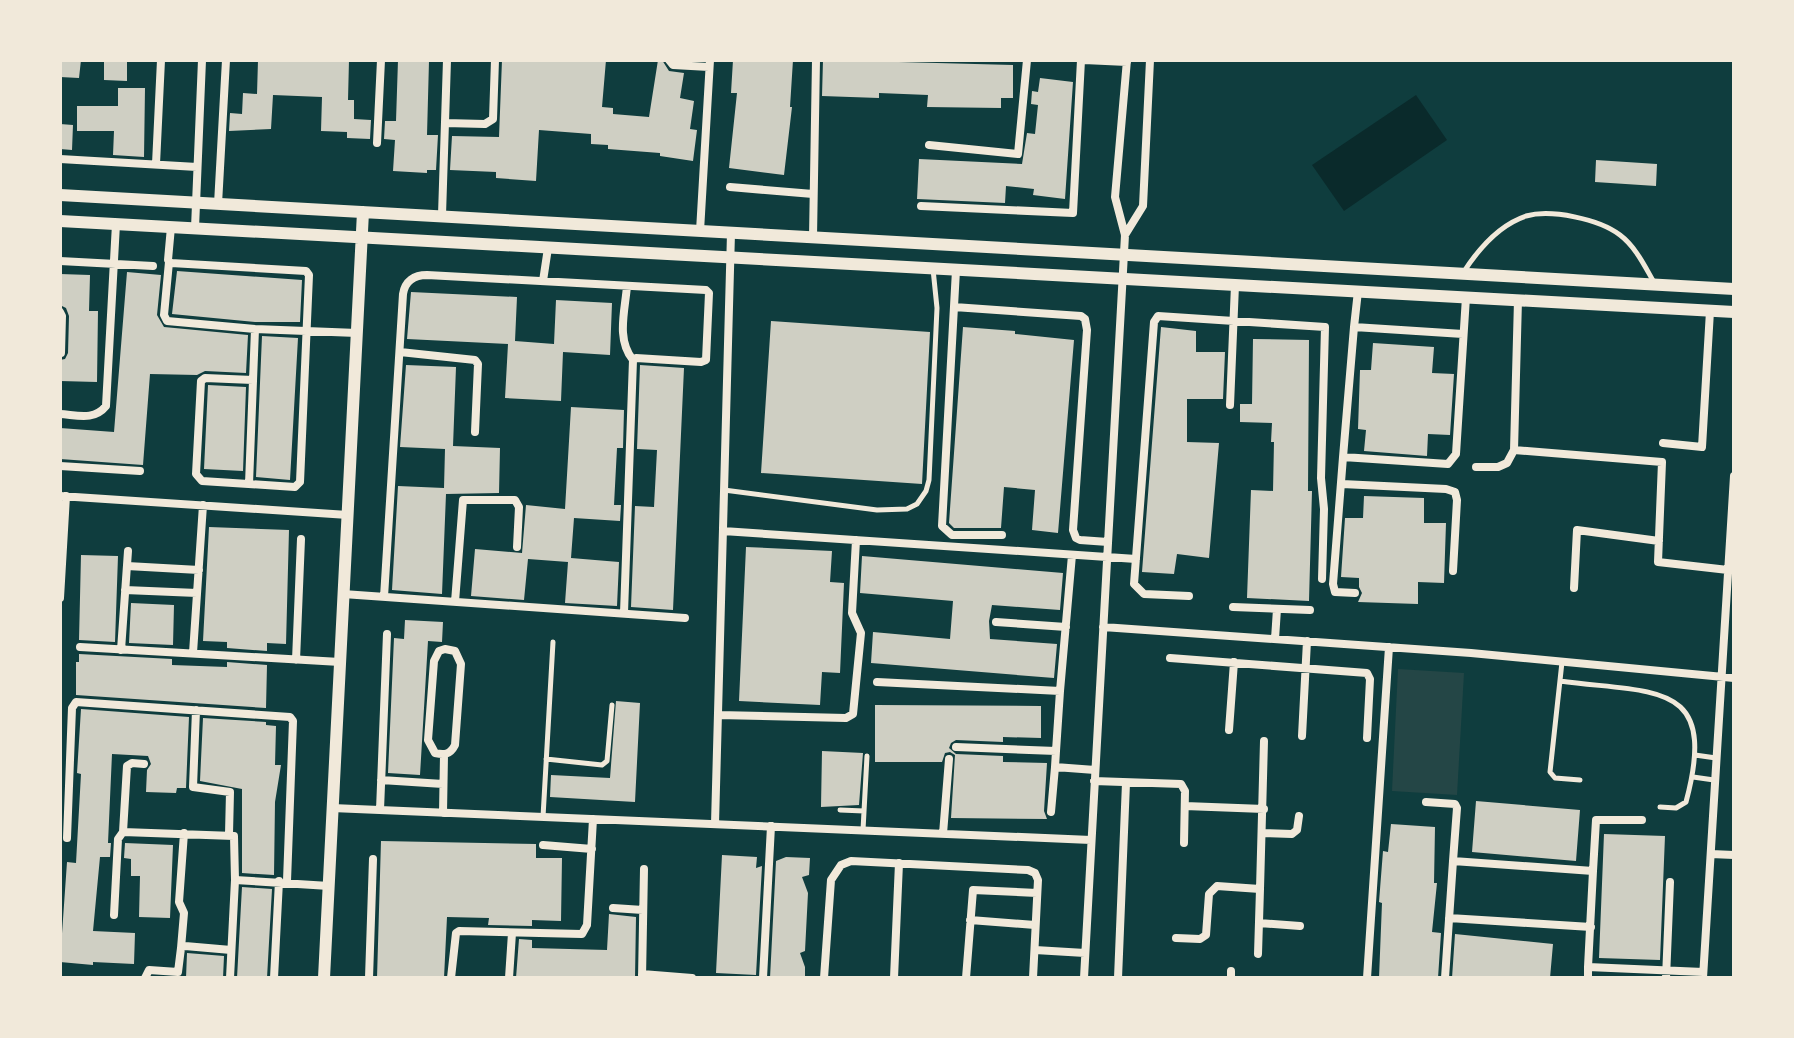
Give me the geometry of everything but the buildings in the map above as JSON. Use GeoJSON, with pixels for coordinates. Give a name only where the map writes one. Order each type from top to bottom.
{"type":"FeatureCollection","features":[{"type":"Feature","properties":{"kind":"street"},"geometry":{"type":"LineString","coordinates":[[156,164],[161,60]]}},
{"type":"Feature","properties":{"kind":"street"},"geometry":{"type":"LineString","coordinates":[[195,228],[202,60]]}},
{"type":"Feature","properties":{"kind":"street"},"geometry":{"type":"LineString","coordinates":[[218,204],[226,60]]}},
{"type":"Feature","properties":{"kind":"street"},"geometry":{"type":"LineString","coordinates":[[377,143],[381,60]]}},
{"type":"Feature","properties":{"kind":"street"},"geometry":{"type":"LineString","coordinates":[[442,215],[447,60]]}},
{"type":"Feature","properties":{"kind":"street"},"geometry":{"type":"LineString","coordinates":[[445,123],[485,124],[493,119],[495,60]]}},
{"type":"Feature","properties":{"kind":"street"},"geometry":{"type":"LineString","coordinates":[[669,60],[673,65],[709,64],[700,231]]}},
{"type":"Feature","properties":{"kind":"street"},"geometry":{"type":"LineString","coordinates":[[813,237],[816,60]]}},
{"type":"Feature","properties":{"kind":"street"},"geometry":{"type":"LineString","coordinates":[[929,145],[1018,154],[1027,60]]}},
{"type":"Feature","properties":{"kind":"street"},"geometry":{"type":"LineString","coordinates":[[921,206],[1073,213],[1083,60],[1127,61],[1115,197],[1125,235],[1123,279],[1084,978]]}},
{"type":"Feature","properties":{"kind":"street"},"geometry":{"type":"LineString","coordinates":[[1125,235],[1143,206],[1150,60]]}},
{"type":"Feature","properties":{"kind":"street"},"geometry":{"type":"LineString","coordinates":[[60,159],[197,167]]}},
{"type":"Feature","properties":{"kind":"street"},"geometry":{"type":"LineString","coordinates":[[730,187],[813,194]]}},
{"type":"Feature","properties":{"kind":"street"},"geometry":{"type":"LineString","coordinates":[[60,195],[1734,289]]}},
{"type":"Feature","properties":{"kind":"street"},"geometry":{"type":"LineString","coordinates":[[324,978],[363,212]]}},
{"type":"Feature","properties":{"kind":"street"},"geometry":{"type":"LineString","coordinates":[[60,221],[1734,312]]}},
{"type":"Feature","properties":{"kind":"street"},"geometry":{"type":"LineString","coordinates":[[60,414],[98,415],[106,406],[116,224]]}},
{"type":"Feature","properties":{"kind":"street"},"geometry":{"type":"LineString","coordinates":[[171,227],[164,315],[167,321],[255,329],[357,333]]}},
{"type":"Feature","properties":{"kind":"street"},"geometry":{"type":"LineString","coordinates":[[715,824],[731,233]]}},
{"type":"Feature","properties":{"kind":"street"},"geometry":{"type":"LineString","coordinates":[[543,281],[548,248]]}},
{"type":"Feature","properties":{"kind":"street"},"geometry":{"type":"LineString","coordinates":[[60,261],[153,266]]}},
{"type":"Feature","properties":{"kind":"street"},"geometry":{"type":"LineString","coordinates":[[169,262],[306,271],[310,279],[299,486],[202,481],[196,474],[201,381],[205,378],[253,380]]}},
{"type":"Feature","properties":{"kind":"street"},"geometry":{"type":"LineString","coordinates":[[956,270],[942,526],[952,535],[1002,535]]}},
{"type":"Feature","properties":{"kind":"street"},"geometry":{"type":"LineString","coordinates":[[384,597],[404,289],[416,276],[706,290],[709,293],[706,360],[633,360]]}},
{"type":"Feature","properties":{"kind":"street"},"geometry":{"type":"LineString","coordinates":[[1230,405],[1235,285]]}},
{"type":"Feature","properties":{"kind":"street"},"geometry":{"type":"LineString","coordinates":[[624,613],[633,360],[626,352],[622,338],[627,286]]}},
{"type":"Feature","properties":{"kind":"street"},"geometry":{"type":"LineString","coordinates":[[1355,593],[1333,589],[1358,291]]}},
{"type":"Feature","properties":{"kind":"street"},"geometry":{"type":"LineString","coordinates":[[1343,457],[1448,464],[1453,460],[1456,454],[1466,297]]}},
{"type":"Feature","properties":{"kind":"street"},"geometry":{"type":"LineString","coordinates":[[1476,467],[1498,467],[1507,463],[1514,450],[1518,300]]}},
{"type":"Feature","properties":{"kind":"street"},"geometry":{"type":"LineString","coordinates":[[954,307],[1081,316],[1085,319],[1087,330],[1073,530],[1080,540],[1108,542]]}},
{"type":"Feature","properties":{"kind":"street"},"geometry":{"type":"LineString","coordinates":[[1663,443],[1702,447],[1710,311]]}},
{"type":"Feature","properties":{"kind":"street"},"geometry":{"type":"LineString","coordinates":[[60,312],[61,353]]}},
{"type":"Feature","properties":{"kind":"street"},"geometry":{"type":"LineString","coordinates":[[1189,596],[1144,594],[1134,584],[1155,320],[1158,316],[1322,325],[1326,329],[1321,478],[1324,509],[1322,579]]}},
{"type":"Feature","properties":{"kind":"street"},"geometry":{"type":"LineString","coordinates":[[1354,327],[1463,334]]}},
{"type":"Feature","properties":{"kind":"street"},"geometry":{"type":"LineString","coordinates":[[249,484],[255,329]]}},
{"type":"Feature","properties":{"kind":"street"},"geometry":{"type":"LineString","coordinates":[[400,352],[475,360],[478,364],[475,432]]}},
{"type":"Feature","properties":{"kind":"street"},"geometry":{"type":"LineString","coordinates":[[1514,450],[1662,462],[1658,562],[1728,570]]}},
{"type":"Feature","properties":{"kind":"street"},"geometry":{"type":"LineString","coordinates":[[60,466],[140,471]]}},
{"type":"Feature","properties":{"kind":"street"},"geometry":{"type":"LineString","coordinates":[[1588,967],[1703,975],[1734,476]]}},
{"type":"Feature","properties":{"kind":"street"},"geometry":{"type":"LineString","coordinates":[[1342,484],[1455,492],[1453,571]]}},
{"type":"Feature","properties":{"kind":"street"},"geometry":{"type":"LineString","coordinates":[[60,598],[63,496],[348,515]]}},
{"type":"Feature","properties":{"kind":"street"},"geometry":{"type":"LineString","coordinates":[[455,602],[463,500],[515,500],[519,507],[517,547]]}},
{"type":"Feature","properties":{"kind":"street"},"geometry":{"type":"LineString","coordinates":[[193,653],[203,505]]}},
{"type":"Feature","properties":{"kind":"street"},"geometry":{"type":"LineString","coordinates":[[1574,588],[1577,530],[1659,541]]}},
{"type":"Feature","properties":{"kind":"street"},"geometry":{"type":"LineString","coordinates":[[723,531],[1136,559]]}},
{"type":"Feature","properties":{"kind":"street"},"geometry":{"type":"LineString","coordinates":[[296,660],[301,539]]}},
{"type":"Feature","properties":{"kind":"street"},"geometry":{"type":"LineString","coordinates":[[718,715],[846,718],[853,714],[861,633],[852,613],[856,540]]}},
{"type":"Feature","properties":{"kind":"street"},"geometry":{"type":"LineString","coordinates":[[121,650],[128,551]]}},
{"type":"Feature","properties":{"kind":"street"},"geometry":{"type":"LineString","coordinates":[[1051,812],[1072,555]]}},
{"type":"Feature","properties":{"kind":"street"},"geometry":{"type":"LineString","coordinates":[[127,566],[199,570]]}},
{"type":"Feature","properties":{"kind":"street"},"geometry":{"type":"LineString","coordinates":[[125,590],[197,593]]}},
{"type":"Feature","properties":{"kind":"street"},"geometry":{"type":"LineString","coordinates":[[343,594],[685,618]]}},
{"type":"Feature","properties":{"kind":"street"},"geometry":{"type":"LineString","coordinates":[[1233,607],[1310,610]]}},
{"type":"Feature","properties":{"kind":"street"},"geometry":{"type":"LineString","coordinates":[[1275,639],[1277,609]]}},
{"type":"Feature","properties":{"kind":"street"},"geometry":{"type":"LineString","coordinates":[[996,622],[1066,627]]}},
{"type":"Feature","properties":{"kind":"street"},"geometry":{"type":"LineString","coordinates":[[1103,627],[1389,647],[1734,678]]}},
{"type":"Feature","properties":{"kind":"street"},"geometry":{"type":"LineString","coordinates":[[380,810],[387,634]]}},
{"type":"Feature","properties":{"kind":"street"},"geometry":{"type":"LineString","coordinates":[[1302,736],[1307,641]]}},
{"type":"Feature","properties":{"kind":"street"},"geometry":{"type":"LineString","coordinates":[[80,647],[340,662]]}},
{"type":"Feature","properties":{"kind":"street"},"geometry":{"type":"LineString","coordinates":[[1367,978],[1389,647]]}},
{"type":"Feature","properties":{"kind":"street"},"geometry":{"type":"LineString","coordinates":[[445,649],[455,651],[461,664],[455,745],[449,754],[444,755],[435,753],[428,740],[434,661],[439,651],[445,649]]}},
{"type":"Feature","properties":{"kind":"street"},"geometry":{"type":"LineString","coordinates":[[1170,658],[1306,667],[1369,675],[1367,738]]}},
{"type":"Feature","properties":{"kind":"street"},"geometry":{"type":"LineString","coordinates":[[1229,730],[1234,662]]}},
{"type":"Feature","properties":{"kind":"street"},"geometry":{"type":"LineString","coordinates":[[877,682],[1060,691]]}},
{"type":"Feature","properties":{"kind":"street"},"geometry":{"type":"LineString","coordinates":[[67,838],[73,704],[76,702],[286,717],[293,721],[274,978]]}},
{"type":"Feature","properties":{"kind":"street"},"geometry":{"type":"LineString","coordinates":[[196,710],[193,787],[230,792],[229,834]]}},
{"type":"Feature","properties":{"kind":"street"},"geometry":{"type":"LineString","coordinates":[[1258,954],[1264,741]]}},
{"type":"Feature","properties":{"kind":"street"},"geometry":{"type":"LineString","coordinates":[[956,747],[1056,751]]}},
{"type":"Feature","properties":{"kind":"street"},"geometry":{"type":"LineString","coordinates":[[443,813],[444,755]]}},
{"type":"Feature","properties":{"kind":"street"},"geometry":{"type":"LineString","coordinates":[[943,834],[949,759]]}},
{"type":"Feature","properties":{"kind":"street"},"geometry":{"type":"LineString","coordinates":[[114,915],[118,839],[123,832],[127,766],[144,764]]}},
{"type":"Feature","properties":{"kind":"street"},"geometry":{"type":"LineString","coordinates":[[1055,767],[1095,770]]}},
{"type":"Feature","properties":{"kind":"street"},"geometry":{"type":"LineString","coordinates":[[381,780],[443,784]]}},
{"type":"Feature","properties":{"kind":"street"},"geometry":{"type":"LineString","coordinates":[[1094,781],[1181,784],[1185,791],[1184,843]]}},
{"type":"Feature","properties":{"kind":"street"},"geometry":{"type":"LineString","coordinates":[[1118,978],[1126,783]]}},
{"type":"Feature","properties":{"kind":"street"},"geometry":{"type":"LineString","coordinates":[[1426,802],[1455,804],[1457,808],[1445,978]]}},
{"type":"Feature","properties":{"kind":"street"},"geometry":{"type":"LineString","coordinates":[[1185,806],[1264,809]]}},
{"type":"Feature","properties":{"kind":"street"},"geometry":{"type":"LineString","coordinates":[[332,808],[1091,840]]}},
{"type":"Feature","properties":{"kind":"street"},"geometry":{"type":"LineString","coordinates":[[1263,833],[1292,834],[1297,830],[1299,816]]}},
{"type":"Feature","properties":{"kind":"street"},"geometry":{"type":"LineString","coordinates":[[451,978],[457,932],[582,934],[587,925],[593,819]]}},
{"type":"Feature","properties":{"kind":"street"},"geometry":{"type":"LineString","coordinates":[[1588,978],[1596,820],[1642,820]]}},
{"type":"Feature","properties":{"kind":"street"},"geometry":{"type":"LineString","coordinates":[[763,978],[771,826]]}},
{"type":"Feature","properties":{"kind":"street"},"geometry":{"type":"LineString","coordinates":[[123,832],[229,834],[235,839],[230,978]]}},
{"type":"Feature","properties":{"kind":"street"},"geometry":{"type":"LineString","coordinates":[[145,978],[149,970],[178,972],[184,913],[179,902],[184,833]]}},
{"type":"Feature","properties":{"kind":"street"},"geometry":{"type":"LineString","coordinates":[[543,845],[592,849]]}},
{"type":"Feature","properties":{"kind":"street"},"geometry":{"type":"LineString","coordinates":[[1711,854],[1734,855]]}},
{"type":"Feature","properties":{"kind":"street"},"geometry":{"type":"LineString","coordinates":[[369,978],[373,859]]}},
{"type":"Feature","properties":{"kind":"street"},"geometry":{"type":"LineString","coordinates":[[824,978],[830,887],[841,865],[851,861],[1028,870],[1035,873],[1038,880],[1033,978]]}},
{"type":"Feature","properties":{"kind":"street"},"geometry":{"type":"LineString","coordinates":[[1453,861],[1593,871]]}},
{"type":"Feature","properties":{"kind":"street"},"geometry":{"type":"LineString","coordinates":[[894,978],[899,863]]}},
{"type":"Feature","properties":{"kind":"street"},"geometry":{"type":"LineString","coordinates":[[644,869],[642,976],[692,978]]}},
{"type":"Feature","properties":{"kind":"street"},"geometry":{"type":"LineString","coordinates":[[235,880],[329,886]]}},
{"type":"Feature","properties":{"kind":"street"},"geometry":{"type":"LineString","coordinates":[[1666,974],[1670,882]]}},
{"type":"Feature","properties":{"kind":"street"},"geometry":{"type":"LineString","coordinates":[[1176,938],[1200,939],[1206,935],[1209,894],[1217,886],[1260,889]]}},
{"type":"Feature","properties":{"kind":"street"},"geometry":{"type":"LineString","coordinates":[[966,978],[972,891],[1037,893]]}},
{"type":"Feature","properties":{"kind":"street"},"geometry":{"type":"LineString","coordinates":[[613,908],[643,910]]}},
{"type":"Feature","properties":{"kind":"street"},"geometry":{"type":"LineString","coordinates":[[1449,918],[1591,927]]}},
{"type":"Feature","properties":{"kind":"street"},"geometry":{"type":"LineString","coordinates":[[970,920],[1035,925]]}},
{"type":"Feature","properties":{"kind":"street"},"geometry":{"type":"LineString","coordinates":[[1259,923],[1300,926]]}},
{"type":"Feature","properties":{"kind":"street"},"geometry":{"type":"LineString","coordinates":[[509,978],[512,933]]}},
{"type":"Feature","properties":{"kind":"street"},"geometry":{"type":"LineString","coordinates":[[181,948],[231,950]]}},
{"type":"Feature","properties":{"kind":"street"},"geometry":{"type":"LineString","coordinates":[[1035,950],[1085,953]]}},
{"type":"Feature","properties":{"kind":"lane"},"geometry":{"type":"LineString","coordinates":[[1462,274],[1476,252],[1501,231],[1526,216],[1562,215],[1599,222],[1622,236],[1640,257],[1656,285]]}},
{"type":"Feature","properties":{"kind":"lane"},"geometry":{"type":"LineString","coordinates":[[724,490],[877,510],[907,509],[917,504],[929,480],[937,308],[933,268]]}},
{"type":"Feature","properties":{"kind":"lane"},"geometry":{"type":"LineString","coordinates":[[1662,462],[1663,443]]}},
{"type":"Feature","properties":{"kind":"lane"},"geometry":{"type":"LineString","coordinates":[[543,818],[553,642]]}},
{"type":"Feature","properties":{"kind":"lane"},"geometry":{"type":"LineString","coordinates":[[1562,662],[1550,772],[1555,778],[1580,780]]}},
{"type":"Feature","properties":{"kind":"lane"},"geometry":{"type":"LineString","coordinates":[[1560,681],[1655,694],[1671,699],[1690,716],[1695,735],[1695,755],[1686,802],[1676,808],[1660,807]]}},
{"type":"Feature","properties":{"kind":"lane"},"geometry":{"type":"LineString","coordinates":[[546,759],[602,765],[607,761],[612,705]]}},
{"type":"Feature","properties":{"kind":"lane"},"geometry":{"type":"LineString","coordinates":[[1695,755],[1716,758]]}},
{"type":"Feature","properties":{"kind":"lane"},"geometry":{"type":"LineString","coordinates":[[863,830],[867,756]]}},
{"type":"Feature","properties":{"kind":"lane"},"geometry":{"type":"LineString","coordinates":[[1693,777],[1715,780]]}},
{"type":"Feature","properties":{"kind":"lane"},"geometry":{"type":"LineString","coordinates":[[840,810],[864,811]]}},
{"type":"Feature","properties":{"kind":"shaded area"},"geometry":{"type":"Polygon","coordinates":[[[1416,95],[1447,140],[1344,211],[1312,165],[1416,95]]]}},
{"type":"Feature","properties":{"kind":"shaded area"},"geometry":{"type":"Polygon","coordinates":[[[1398,669],[1464,673],[1457,795],[1392,791],[1398,669]]]}}]}
